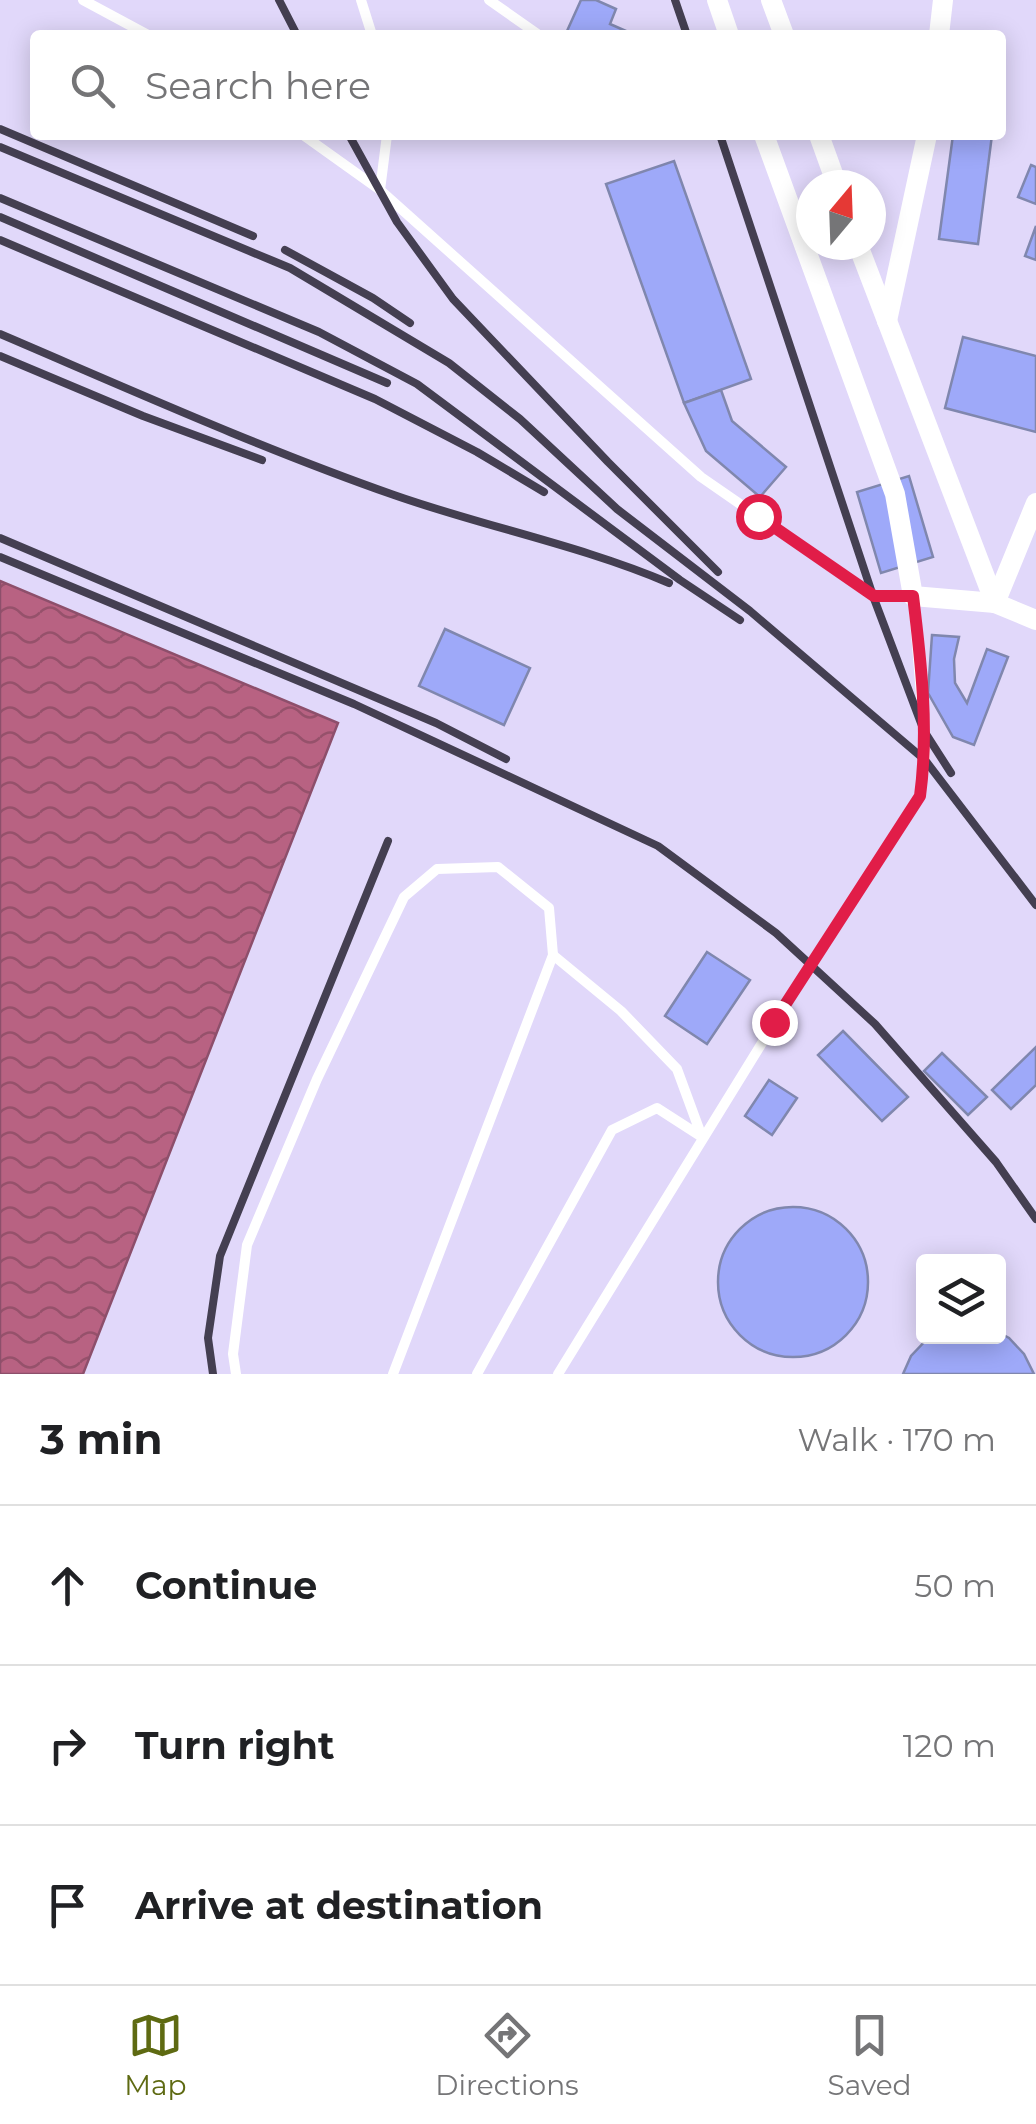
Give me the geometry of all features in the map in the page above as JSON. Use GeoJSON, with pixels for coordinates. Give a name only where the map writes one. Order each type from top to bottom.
{"type":"FeatureCollection","features":[{"type":"Feature","properties":{"kind":"street"},"geometry":{"type":"LineString","coordinates":[[718,0],[727,30]]}},
{"type":"Feature","properties":{"kind":"street"},"geometry":{"type":"LineString","coordinates":[[772,0],[782,30]]}},
{"type":"Feature","properties":{"kind":"street"},"geometry":{"type":"LineString","coordinates":[[940,30],[943,0]]}},
{"type":"Feature","properties":{"kind":"street"},"geometry":{"type":"LineString","coordinates":[[766,140],[894,494],[913,596],[994,603],[1036,620]]}},
{"type":"Feature","properties":{"kind":"street"},"geometry":{"type":"LineString","coordinates":[[820,140],[831,170]]}},
{"type":"Feature","properties":{"kind":"street"},"geometry":{"type":"LineString","coordinates":[[886,323],[926,140]]}},
{"type":"Feature","properties":{"kind":"street"},"geometry":{"type":"LineString","coordinates":[[863,260],[994,603]]}},
{"type":"Feature","properties":{"kind":"street"},"geometry":{"type":"LineString","coordinates":[[994,603],[1036,504]]}},
{"type":"Feature","properties":{"kind":"lane"},"geometry":{"type":"LineString","coordinates":[[83,0],[139,30]]}},
{"type":"Feature","properties":{"kind":"lane"},"geometry":{"type":"LineString","coordinates":[[361,0],[370,30]]}},
{"type":"Feature","properties":{"kind":"lane"},"geometry":{"type":"LineString","coordinates":[[488,0],[532,30]]}},
{"type":"Feature","properties":{"kind":"lane"},"geometry":{"type":"LineString","coordinates":[[311,140],[380,190],[701,477],[874,596],[913,596],[924,730],[920,796],[702,1137],[558,1374]]}},
{"type":"Feature","properties":{"kind":"lane"},"geometry":{"type":"LineString","coordinates":[[380,190],[386,140]]}},
{"type":"Feature","properties":{"kind":"lane"},"geometry":{"type":"LineString","coordinates":[[236,1374],[233,1354],[247,1245],[316,1079],[404,897],[436,870],[498,867],[550,908],[553,955],[393,1374]]}},
{"type":"Feature","properties":{"kind":"lane"},"geometry":{"type":"LineString","coordinates":[[553,955],[621,1011],[677,1069],[702,1137]]}},
{"type":"Feature","properties":{"kind":"lane"},"geometry":{"type":"LineString","coordinates":[[477,1374],[612,1130],[656,1108],[702,1137]]}},
{"type":"Feature","properties":{"kind":"water"},"geometry":{"type":"Polygon","coordinates":[[[0,581],[338,723],[83,1374],[0,1374],[0,581]]]}},
{"type":"Feature","properties":{"kind":"building"},"geometry":{"type":"Polygon","coordinates":[[[581,0],[596,0],[616,9],[610,24],[624,30],[567,30],[581,0]]]}},
{"type":"Feature","properties":{"kind":"building"},"geometry":{"type":"Polygon","coordinates":[[[952,140],[991,140],[978,244],[939,239],[952,140]]]}},
{"type":"Feature","properties":{"kind":"building"},"geometry":{"type":"Polygon","coordinates":[[[674,161],[751,379],[684,403],[606,184],[674,161]]]}},
{"type":"Feature","properties":{"kind":"building"},"geometry":{"type":"Polygon","coordinates":[[[1031,165],[1036,167],[1036,204],[1018,197],[1031,165]]]}},
{"type":"Feature","properties":{"kind":"building"},"geometry":{"type":"Polygon","coordinates":[[[1036,226],[1036,260],[1025,256],[1036,226]]]}},
{"type":"Feature","properties":{"kind":"building"},"geometry":{"type":"Polygon","coordinates":[[[963,337],[1036,356],[1036,432],[945,408],[963,337]]]}},
{"type":"Feature","properties":{"kind":"building"},"geometry":{"type":"Polygon","coordinates":[[[721,390],[732,421],[786,467],[760,497],[706,451],[684,403],[721,390]]]}},
{"type":"Feature","properties":{"kind":"building"},"geometry":{"type":"Polygon","coordinates":[[[909,476],[933,557],[881,573],[857,492],[909,476]]]}},
{"type":"Feature","properties":{"kind":"building"},"geometry":{"type":"Polygon","coordinates":[[[445,629],[530,668],[504,725],[419,686],[445,629]]]}},
{"type":"Feature","properties":{"kind":"building"},"geometry":{"type":"Polygon","coordinates":[[[932,635],[959,637],[954,659],[955,683],[967,703],[987,649],[1008,657],[974,745],[953,737],[928,693],[932,635]]]}},
{"type":"Feature","properties":{"kind":"building"},"geometry":{"type":"Polygon","coordinates":[[[707,952],[750,980],[707,1044],[665,1016],[707,952]]]}},
{"type":"Feature","properties":{"kind":"building"},"geometry":{"type":"Polygon","coordinates":[[[843,1031],[908,1097],[882,1121],[818,1055],[843,1031]]]}},
{"type":"Feature","properties":{"kind":"building"},"geometry":{"type":"Polygon","coordinates":[[[1036,1047],[1036,1085],[1011,1109],[992,1090],[1036,1047]]]}},
{"type":"Feature","properties":{"kind":"building"},"geometry":{"type":"Polygon","coordinates":[[[942,1053],[987,1097],[968,1115],[924,1071],[942,1053]]]}},
{"type":"Feature","properties":{"kind":"building"},"geometry":{"type":"Polygon","coordinates":[[[769,1080],[797,1098],[772,1135],[745,1116],[769,1080]]]}},
{"type":"Feature","properties":{"kind":"building"},"geometry":{"type":"Polygon","coordinates":[[[793,1207],[822,1213],[846,1229],[862,1253],[868,1282],[862,1311],[846,1335],[822,1351],[793,1357],[764,1351],[740,1335],[724,1311],[718,1282],[724,1253],[740,1229],[764,1213],[793,1207]]]}},
{"type":"Feature","properties":{"kind":"building"},"geometry":{"type":"Polygon","coordinates":[[[1006,1336],[1024,1354],[1034,1374],[903,1374],[911,1356],[922,1344],[1006,1344],[1006,1336]]]}},
{"type":"Feature","properties":{"kind":"railway"},"geometry":{"type":"LineString","coordinates":[[279,0],[294,30]]}},
{"type":"Feature","properties":{"kind":"railway"},"geometry":{"type":"LineString","coordinates":[[675,0],[685,30]]}},
{"type":"Feature","properties":{"kind":"railway"},"geometry":{"type":"LineString","coordinates":[[0,129],[253,236]]}},
{"type":"Feature","properties":{"kind":"railway"},"geometry":{"type":"LineString","coordinates":[[352,140],[397,222],[453,299],[718,572]]}},
{"type":"Feature","properties":{"kind":"railway"},"geometry":{"type":"LineString","coordinates":[[722,140],[873,596],[924,731],[951,773]]}},
{"type":"Feature","properties":{"kind":"railway"},"geometry":{"type":"LineString","coordinates":[[0,147],[290,268],[449,363],[520,419],[617,509],[750,611],[925,760],[1036,905]]}},
{"type":"Feature","properties":{"kind":"railway"},"geometry":{"type":"LineString","coordinates":[[0,198],[319,332],[417,384],[680,580],[740,620]]}},
{"type":"Feature","properties":{"kind":"railway"},"geometry":{"type":"LineString","coordinates":[[0,217],[387,383]]}},
{"type":"Feature","properties":{"kind":"railway"},"geometry":{"type":"LineString","coordinates":[[0,240],[375,399],[544,492]]}},
{"type":"Feature","properties":{"kind":"railway"},"geometry":{"type":"LineString","coordinates":[[285,250],[410,323]]}},
{"type":"Feature","properties":{"kind":"railway"},"geometry":{"type":"LineString","coordinates":[[0,334],[344,477],[669,583]]}},
{"type":"Feature","properties":{"kind":"railway"},"geometry":{"type":"LineString","coordinates":[[0,356],[143,416],[262,460]]}},
{"type":"Feature","properties":{"kind":"railway"},"geometry":{"type":"LineString","coordinates":[[0,538],[436,723],[506,759]]}},
{"type":"Feature","properties":{"kind":"railway"},"geometry":{"type":"LineString","coordinates":[[0,557],[354,704],[658,846],[776,933],[875,1024],[996,1162],[1036,1219]]}},
{"type":"Feature","properties":{"kind":"railway"},"geometry":{"type":"LineString","coordinates":[[213,1374],[208,1338],[220,1256],[388,841]]}},
{"type":"Feature","properties":{"kind":"route"},"geometry":{"type":"LineString","coordinates":[[758,516],[874,596],[913,596],[925,760],[920,796],[774,1022]]}}]}
